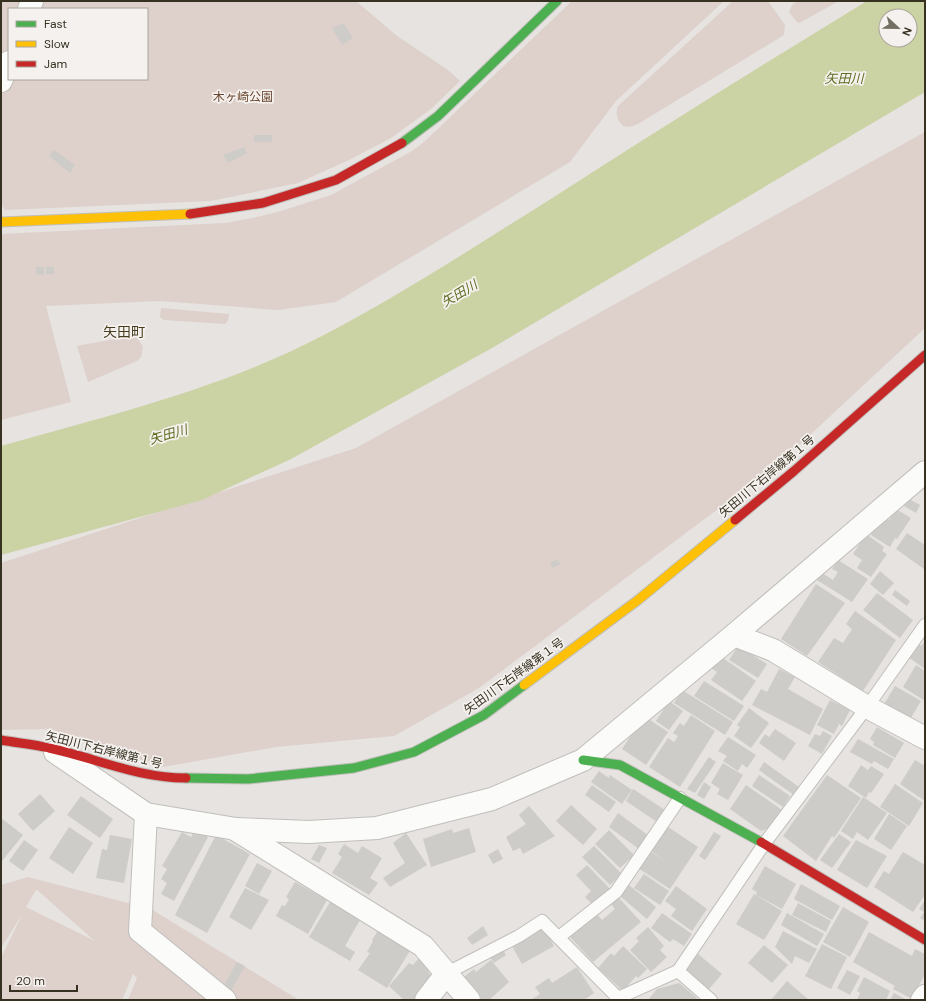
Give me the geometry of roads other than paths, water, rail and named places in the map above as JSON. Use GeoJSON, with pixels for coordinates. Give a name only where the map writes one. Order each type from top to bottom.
{"type":"FeatureCollection","features":[{"type":"Feature","properties":{"kind":"street"},"geometry":{"type":"LineString","coordinates":[[1,222],[199,214],[263,203],[336,180],[404,142],[438,116],[557,1]]}},
{"type":"Feature","properties":{"kind":"street"},"geometry":{"type":"LineString","coordinates":[[1,81],[8,64]]}},
{"type":"Feature","properties":{"kind":"street","name":"矢田川下右岸線第１号"},"geometry":{"type":"LineString","coordinates":[[1,740],[50,748],[113,767],[162,778],[248,779],[354,768],[414,752],[484,715],[638,600],[794,470],[925,354]]}},
{"type":"Feature","properties":{"kind":"street"},"geometry":{"type":"LineString","coordinates":[[50,748],[146,814],[236,830],[309,832],[377,828],[492,798],[583,760],[920,484]]}},
{"type":"Feature","properties":{"kind":"street"},"geometry":{"type":"LineString","coordinates":[[734,635],[773,650],[867,707],[925,738]]}},
{"type":"Feature","properties":{"kind":"street"},"geometry":{"type":"LineString","coordinates":[[583,760],[620,765],[764,844],[925,940]]}},
{"type":"Feature","properties":{"kind":"street"},"geometry":{"type":"LineString","coordinates":[[146,814],[140,931],[225,1000]]}},
{"type":"Feature","properties":{"kind":"street"},"geometry":{"type":"LineString","coordinates":[[236,830],[422,946],[469,1000]]}},
{"type":"Feature","properties":{"kind":"street"},"geometry":{"type":"LineString","coordinates":[[426,1000],[447,973]]}},
{"type":"Feature","properties":{"kind":"street"},"geometry":{"type":"LineString","coordinates":[[922,1000],[925,996]]}},
{"type":"Feature","properties":{"kind":"lane"},"geometry":{"type":"LineString","coordinates":[[447,973],[519,936],[542,921],[618,998],[678,971],[764,844],[867,707],[925,626]]}},
{"type":"Feature","properties":{"kind":"lane"},"geometry":{"type":"LineString","coordinates":[[559,937],[616,892],[680,798]]}},
{"type":"Feature","properties":{"kind":"lane"},"geometry":{"type":"LineString","coordinates":[[678,971],[711,1000]]}},
{"type":"Feature","properties":{"kind":"water","name":"矢田川"},"geometry":{"type":"Polygon","coordinates":[[[867,1],[925,1],[925,92],[492,348],[291,459],[202,500],[1,555],[1,446],[117,414],[193,390],[268,362],[304,345],[400,293],[867,1]]]}},
{"type":"Feature","properties":{"kind":"district","name":"矢田町"},"geometry":{"type":"Point","coordinates":[124,332]}},
{"type":"Feature","properties":{"kind":"park label","name":"木ヶ崎公園"},"geometry":{"type":"Point","coordinates":[243,97]}}]}
